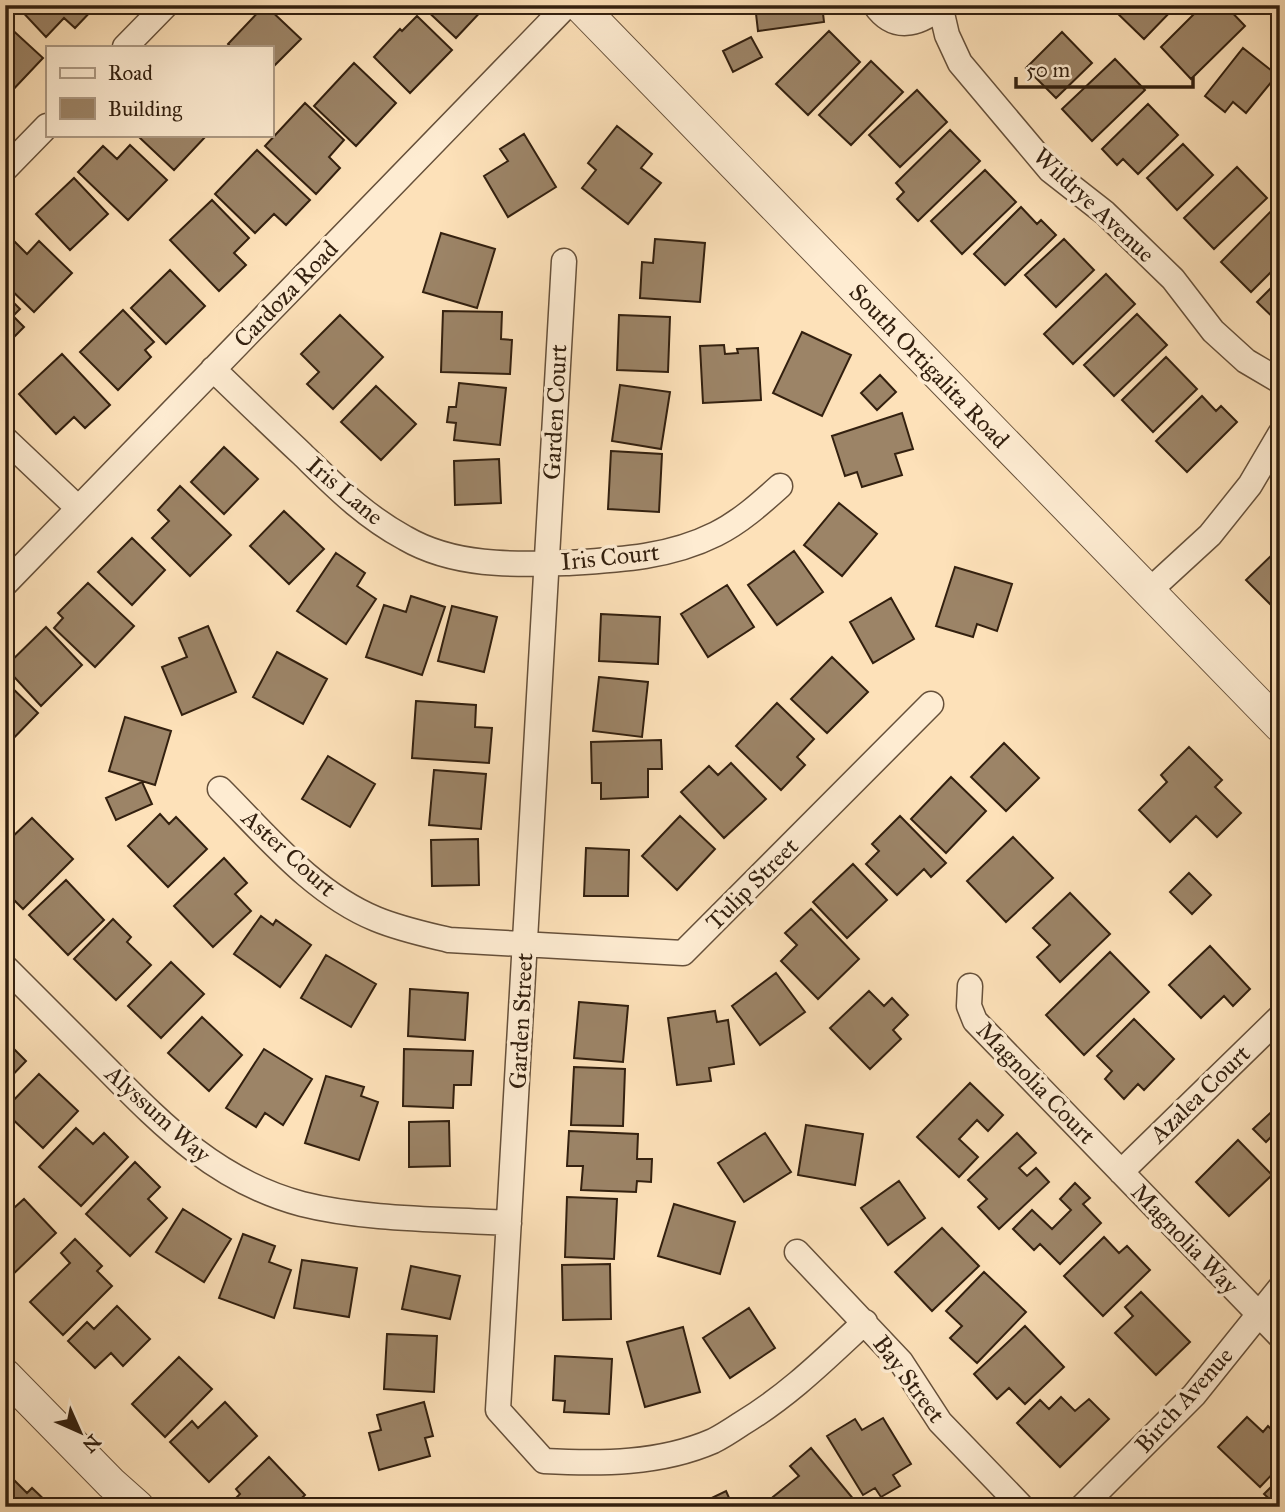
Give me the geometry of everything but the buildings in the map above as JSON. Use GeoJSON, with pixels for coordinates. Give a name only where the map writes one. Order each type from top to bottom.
{"type":"FeatureCollection","features":[{"type":"Feature","properties":{"kind":"street"},"geometry":{"type":"LineString","coordinates":[[126,46],[166,5]]}},
{"type":"Feature","properties":{"kind":"street","name":"Cardoza Road"},"geometry":{"type":"LineString","coordinates":[[5,584],[567,5]]}},
{"type":"Feature","properties":{"kind":"street","name":"South Ortigalita Road"},"geometry":{"type":"LineString","coordinates":[[579,5],[1280,726]]}},
{"type":"Feature","properties":{"kind":"street"},"geometry":{"type":"LineString","coordinates":[[875,5],[892,21],[910,23],[926,18],[940,6]]}},
{"type":"Feature","properties":{"kind":"street","name":"Wildrye Avenue"},"geometry":{"type":"LineString","coordinates":[[940,6],[947,35],[960,62],[1050,170],[1105,213],[1163,269],[1213,331],[1238,353],[1280,381]]}},
{"type":"Feature","properties":{"kind":"street"},"geometry":{"type":"LineString","coordinates":[[5,169],[46,127]]}},
{"type":"Feature","properties":{"kind":"street","name":"Garden Court"},"geometry":{"type":"LineString","coordinates":[[546,564],[564,261]]}},
{"type":"Feature","properties":{"kind":"street","name":"Iris Lane"},"geometry":{"type":"LineString","coordinates":[[214,369],[359,509],[406,539],[455,557],[501,565],[546,564]]}},
{"type":"Feature","properties":{"kind":"street"},"geometry":{"type":"LineString","coordinates":[[1149,591],[1209,535],[1250,485],[1280,434]]}},
{"type":"Feature","properties":{"kind":"street"},"geometry":{"type":"LineString","coordinates":[[5,439],[78,508]]}},
{"type":"Feature","properties":{"kind":"street","name":"Iris Court"},"geometry":{"type":"LineString","coordinates":[[546,564],[633,560],[668,553],[715,534],[734,523],[780,486]]}},
{"type":"Feature","properties":{"kind":"street","name":"Garden Street"},"geometry":{"type":"LineString","coordinates":[[546,564],[498,1410],[544,1461],[587,1464],[632,1462],[676,1453],[714,1440],[796,1387],[865,1322]]}},
{"type":"Feature","properties":{"kind":"street","name":"Tulip Street"},"geometry":{"type":"LineString","coordinates":[[526,944],[683,953],[931,704]]}},
{"type":"Feature","properties":{"kind":"street","name":"Aster Court"},"geometry":{"type":"LineString","coordinates":[[220,789],[307,876],[339,900],[374,919],[411,932],[449,940],[526,944]]}},
{"type":"Feature","properties":{"kind":"street","name":"Alyssum Way"},"geometry":{"type":"LineString","coordinates":[[5,967],[157,1120],[186,1146],[232,1175],[301,1204],[342,1212],[509,1223]]}},
{"type":"Feature","properties":{"kind":"street","name":"Magnolia Court"},"geometry":{"type":"LineString","coordinates":[[970,986],[969,1006],[975,1021],[1121,1172]]}},
{"type":"Feature","properties":{"kind":"street","name":"Azalea Court"},"geometry":{"type":"LineString","coordinates":[[1121,1172],[1280,1017]]}},
{"type":"Feature","properties":{"kind":"street","name":"Magnolia Way"},"geometry":{"type":"LineString","coordinates":[[1121,1172],[1280,1336]]}},
{"type":"Feature","properties":{"kind":"street","name":"Bay Street"},"geometry":{"type":"LineString","coordinates":[[797,1252],[901,1362],[940,1422],[1022,1507]]}},
{"type":"Feature","properties":{"kind":"street","name":"Birch Avenue"},"geometry":{"type":"LineString","coordinates":[[1082,1507],[1194,1395],[1280,1288]]}},
{"type":"Feature","properties":{"kind":"street"},"geometry":{"type":"LineString","coordinates":[[5,1375],[138,1507]]}}]}
